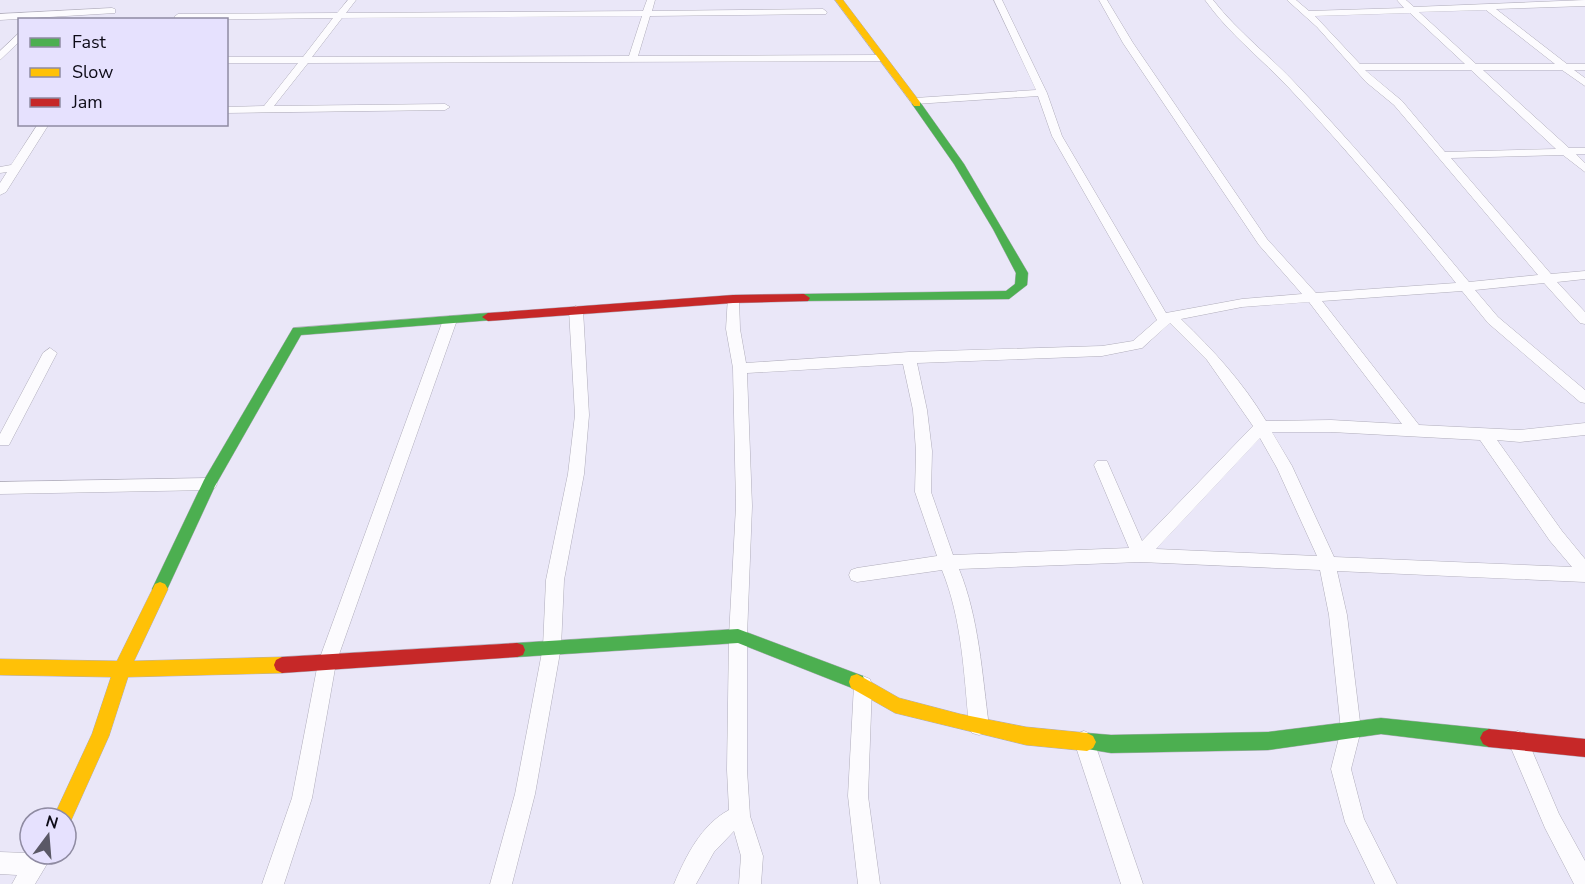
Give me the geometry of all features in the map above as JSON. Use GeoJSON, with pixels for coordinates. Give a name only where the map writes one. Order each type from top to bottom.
{"type":"FeatureCollection","features":[{"type":"Feature","properties":{"kind":"street"},"geometry":{"type":"LineString","coordinates":[[266,110],[352,0]]}},
{"type":"Feature","properties":{"kind":"street"},"geometry":{"type":"LineString","coordinates":[[633,57],[651,0]]}},
{"type":"Feature","properties":{"kind":"street"},"geometry":{"type":"LineString","coordinates":[[68,806],[100,736],[122,669],[208,484],[297,331],[733,299],[1009,295],[1020,285],[1022,273],[979,194],[915,101],[880,58],[839,0]]}},
{"type":"Feature","properties":{"kind":"street"},"geometry":{"type":"LineString","coordinates":[[999,0],[1042,93],[1057,136],[1167,318],[1212,357],[1261,427],[1284,466],[1325,554],[1338,615],[1351,730],[1341,769],[1355,822],[1386,884]]}},
{"type":"Feature","properties":{"kind":"street"},"geometry":{"type":"LineString","coordinates":[[1103,0],[1128,43],[1263,242],[1312,297],[1415,430]]}},
{"type":"Feature","properties":{"kind":"street"},"geometry":{"type":"LineString","coordinates":[[1209,0],[1226,22],[1293,86],[1417,227],[1493,320],[1585,398]]}},
{"type":"Feature","properties":{"kind":"street"},"geometry":{"type":"LineString","coordinates":[[1290,0],[1309,14],[1357,67],[1398,103],[1546,278],[1585,320]]}},
{"type":"Feature","properties":{"kind":"street"},"geometry":{"type":"LineString","coordinates":[[1401,0],[1585,169]]}},
{"type":"Feature","properties":{"kind":"street"},"geometry":{"type":"LineString","coordinates":[[1580,0],[1585,3]]}},
{"type":"Feature","properties":{"kind":"street"},"geometry":{"type":"LineString","coordinates":[[0,17],[110,15],[119,3]]}},
{"type":"Feature","properties":{"kind":"street"},"geometry":{"type":"LineString","coordinates":[[1309,14],[1585,3]]}},
{"type":"Feature","properties":{"kind":"street"},"geometry":{"type":"LineString","coordinates":[[34,17],[44,6]]}},
{"type":"Feature","properties":{"kind":"street"},"geometry":{"type":"LineString","coordinates":[[1489,8],[1585,83]]}},
{"type":"Feature","properties":{"kind":"street"},"geometry":{"type":"LineString","coordinates":[[178,17],[823,12]]}},
{"type":"Feature","properties":{"kind":"street"},"geometry":{"type":"LineString","coordinates":[[0,57],[18,37]]}},
{"type":"Feature","properties":{"kind":"street"},"geometry":{"type":"LineString","coordinates":[[228,60],[880,58]]}},
{"type":"Feature","properties":{"kind":"street"},"geometry":{"type":"LineString","coordinates":[[1357,67],[1585,67]]}},
{"type":"Feature","properties":{"kind":"street"},"geometry":{"type":"LineString","coordinates":[[915,101],[1042,93]]}},
{"type":"Feature","properties":{"kind":"street"},"geometry":{"type":"LineString","coordinates":[[228,110],[445,107]]}},
{"type":"Feature","properties":{"kind":"street"},"geometry":{"type":"LineString","coordinates":[[0,192],[43,126]]}},
{"type":"Feature","properties":{"kind":"street"},"geometry":{"type":"LineString","coordinates":[[1442,155],[1585,151]]}},
{"type":"Feature","properties":{"kind":"street"},"geometry":{"type":"LineString","coordinates":[[0,170],[15,168]]}},
{"type":"Feature","properties":{"kind":"street"},"geometry":{"type":"LineString","coordinates":[[740,368],[1007,352],[1102,351],[1137,345],[1167,318],[1242,303],[1464,287],[1585,275]]}},
{"type":"Feature","properties":{"kind":"street"},"geometry":{"type":"LineString","coordinates":[[733,299],[733,329],[740,368],[744,506],[738,636],[737,770],[740,816],[752,856],[750,884]]}},
{"type":"Feature","properties":{"kind":"street"},"geometry":{"type":"LineString","coordinates":[[501,884],[525,794],[552,646],[555,580],[576,474],[582,415],[576,310]]}},
{"type":"Feature","properties":{"kind":"street"},"geometry":{"type":"LineString","coordinates":[[273,884],[302,798],[327,663],[450,320]]}},
{"type":"Feature","properties":{"kind":"street"},"geometry":{"type":"LineString","coordinates":[[1,444],[50,353]]}},
{"type":"Feature","properties":{"kind":"street"},"geometry":{"type":"LineString","coordinates":[[909,357],[920,410],[924,451],[923,492],[956,583],[969,642],[979,726]]}},
{"type":"Feature","properties":{"kind":"street"},"geometry":{"type":"LineString","coordinates":[[1140,555],[1261,427],[1330,426],[1520,436],[1585,429]]}},
{"type":"Feature","properties":{"kind":"street"},"geometry":{"type":"LineString","coordinates":[[1484,434],[1585,573]]}},
{"type":"Feature","properties":{"kind":"street"},"geometry":{"type":"LineString","coordinates":[[1102,465],[1140,555]]}},
{"type":"Feature","properties":{"kind":"street"},"geometry":{"type":"LineString","coordinates":[[0,488],[208,484]]}},
{"type":"Feature","properties":{"kind":"street"},"geometry":{"type":"LineString","coordinates":[[857,575],[947,562],[1140,555],[1585,573]]}},
{"type":"Feature","properties":{"kind":"street"},"geometry":{"type":"LineString","coordinates":[[0,667],[122,669],[327,663],[552,646],[738,636],[777,649],[863,685],[895,705],[1026,736],[1111,744],[1268,741],[1381,726],[1585,748]]}},
{"type":"Feature","properties":{"kind":"street"},"geometry":{"type":"LineString","coordinates":[[863,685],[858,796],[869,884]]}},
{"type":"Feature","properties":{"kind":"street"},"geometry":{"type":"LineString","coordinates":[[1084,741],[1132,884]]}},
{"type":"Feature","properties":{"kind":"street"},"geometry":{"type":"LineString","coordinates":[[1518,741],[1552,821],[1585,882]]}},
{"type":"Feature","properties":{"kind":"street"},"geometry":{"type":"LineString","coordinates":[[685,884],[696,860],[724,822],[740,816]]}},
{"type":"Feature","properties":{"kind":"street"},"geometry":{"type":"LineString","coordinates":[[0,863],[18,862]]}},
{"type":"Feature","properties":{"kind":"street"},"geometry":{"type":"LineString","coordinates":[[24,884],[35,866]]}},
{"type":"Feature","properties":{"kind":"traffic: fast"},"geometry":{"type":"LineString","coordinates":[[804,298],[1009,295],[1021,285],[1022,273],[998,229],[959,164],[917,104]]}},
{"type":"Feature","properties":{"kind":"traffic: fast"},"geometry":{"type":"LineString","coordinates":[[160,589],[209,484],[297,331],[488,317]]}},
{"type":"Feature","properties":{"kind":"traffic: fast"},"geometry":{"type":"LineString","coordinates":[[517,650],[738,636],[857,682]]}},
{"type":"Feature","properties":{"kind":"traffic: fast"},"geometry":{"type":"LineString","coordinates":[[1087,742],[1111,744],[1268,741],[1381,726],[1489,738]]}},
{"type":"Feature","properties":{"kind":"traffic: slow"},"geometry":{"type":"LineString","coordinates":[[839,0],[917,104]]}},
{"type":"Feature","properties":{"kind":"traffic: slow"},"geometry":{"type":"LineString","coordinates":[[68,806],[100,736],[122,669],[160,589]]}},
{"type":"Feature","properties":{"kind":"traffic: slow"},"geometry":{"type":"LineString","coordinates":[[0,667],[122,669],[282,665]]}},
{"type":"Feature","properties":{"kind":"traffic: slow"},"geometry":{"type":"LineString","coordinates":[[857,682],[895,705],[960,722],[1026,736],[1087,742]]}},
{"type":"Feature","properties":{"kind":"traffic: jam"},"geometry":{"type":"LineString","coordinates":[[488,317],[733,299],[804,298]]}},
{"type":"Feature","properties":{"kind":"traffic: jam"},"geometry":{"type":"LineString","coordinates":[[282,665],[517,650]]}},
{"type":"Feature","properties":{"kind":"traffic: jam"},"geometry":{"type":"LineString","coordinates":[[1489,738],[1585,748]]}}]}
